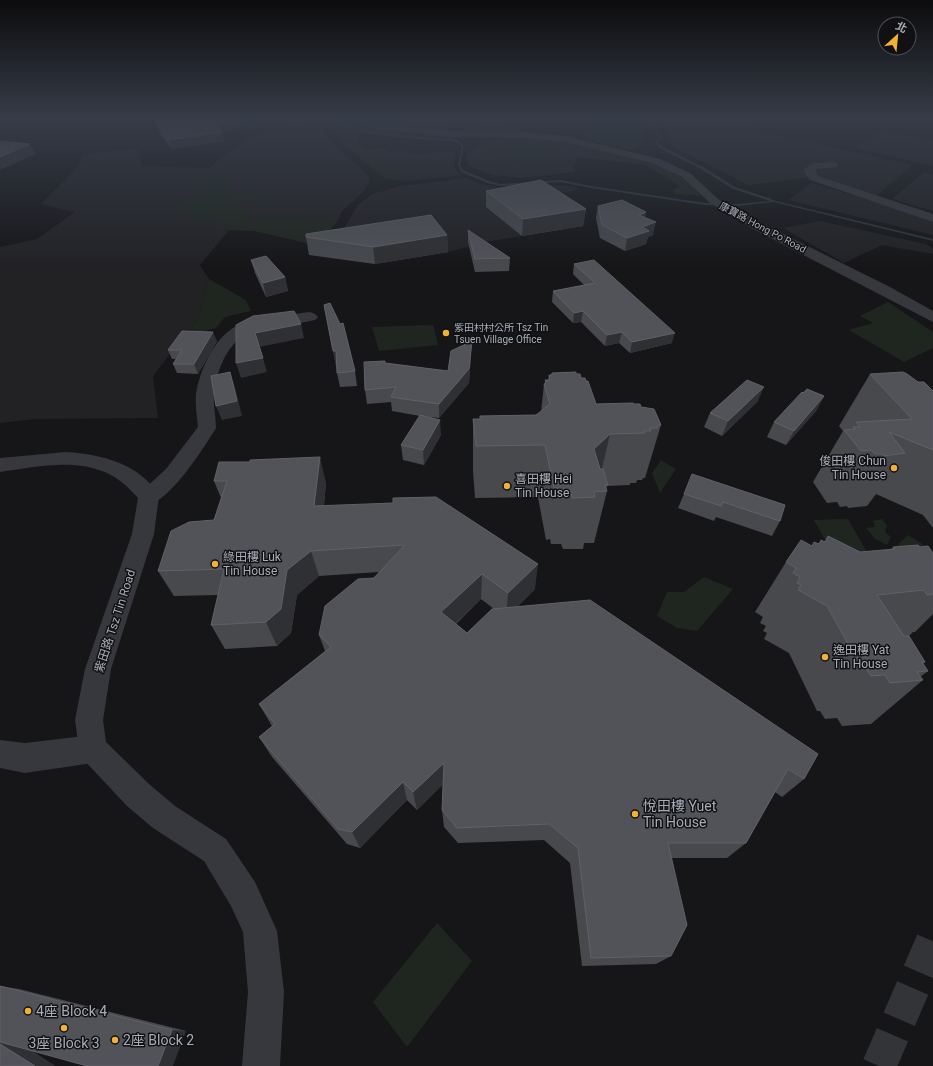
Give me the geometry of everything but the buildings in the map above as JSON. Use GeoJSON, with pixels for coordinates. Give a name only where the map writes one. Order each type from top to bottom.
{"type":"FeatureCollection","features":[{"type":"Feature","properties":{"kind":"street","name":"康寶路 Hong Po Road"},"geometry":{"type":"LineString","coordinates":[[671,168],[693,180],[714,201],[736,212],[761,228],[885,290],[933,317]]}},
{"type":"Feature","properties":{"kind":"street"},"geometry":{"type":"LineString","coordinates":[[811,168],[809,169],[810,174],[814,178],[933,218]]}},
{"type":"Feature","properties":{"kind":"street"},"geometry":{"type":"LineString","coordinates":[[0,465],[40,460],[88,461],[108,466],[129,476],[149,496],[173,474],[208,428],[205,395],[208,383],[213,367],[231,338],[239,330],[250,326],[310,317]]}},
{"type":"Feature","properties":{"kind":"street","name":"紫田路 Tsz Tin Road"},"geometry":{"type":"LineString","coordinates":[[93,750],[90,720],[98,669],[144,534],[149,496]]}},
{"type":"Feature","properties":{"kind":"street"},"geometry":{"type":"LineString","coordinates":[[0,754],[25,758],[93,750],[138,795],[164,817],[215,850],[243,894],[260,931],[266,992],[260,1066]]}},
{"type":"Feature","properties":{"kind":"shaded area"},"geometry":{"type":"Polygon","coordinates":[[[77,168],[360,168],[368,175],[370,182],[363,192],[342,211],[337,222],[326,234],[319,246],[255,231],[229,230],[200,265],[209,279],[197,320],[153,376],[158,418],[35,419],[0,423],[0,247],[37,239],[75,212],[41,204],[77,168]]]}},
{"type":"Feature","properties":{"kind":"shaded area"},"geometry":{"type":"Polygon","coordinates":[[[371,168],[393,168],[407,181],[385,179],[371,168]]]}},
{"type":"Feature","properties":{"kind":"shaded area"},"geometry":{"type":"Polygon","coordinates":[[[393,168],[455,168],[457,172],[464,175],[407,181],[393,168]]]}},
{"type":"Feature","properties":{"kind":"shaded area"},"geometry":{"type":"Polygon","coordinates":[[[474,168],[574,168],[575,172],[521,178],[492,175],[474,168]]]}},
{"type":"Feature","properties":{"kind":"shaded area"},"geometry":{"type":"Polygon","coordinates":[[[650,168],[664,168],[676,173],[691,185],[701,196],[674,194],[673,190],[680,186],[650,168]]]}},
{"type":"Feature","properties":{"kind":"shaded area"},"geometry":{"type":"Polygon","coordinates":[[[714,168],[910,168],[873,199],[808,178],[748,185],[714,168]]]}},
{"type":"Feature","properties":{"kind":"shaded area"},"geometry":{"type":"Polygon","coordinates":[[[924,172],[933,175],[933,211],[892,199],[924,172]]]}},
{"type":"Feature","properties":{"kind":"shaded area"},"geometry":{"type":"Polygon","coordinates":[[[205,174],[228,176],[232,194],[259,192],[262,198],[242,201],[247,219],[272,216],[337,222],[326,234],[319,246],[255,231],[229,230],[176,211],[185,200],[205,198],[205,174]]]}},
{"type":"Feature","properties":{"kind":"shaded area"},"geometry":{"type":"Polygon","coordinates":[[[466,178],[481,184],[502,188],[554,185],[569,186],[581,189],[544,197],[583,226],[491,241],[448,252],[375,264],[333,258],[330,245],[344,228],[358,205],[372,194],[400,186],[466,178]]]}},
{"type":"Feature","properties":{"kind":"shaded area"},"geometry":{"type":"Polygon","coordinates":[[[812,183],[933,219],[933,235],[788,200],[812,183]]]}},
{"type":"Feature","properties":{"kind":"shaded area"},"geometry":{"type":"Polygon","coordinates":[[[820,221],[926,244],[933,249],[933,254],[882,245],[844,263],[783,228],[820,221]]]}},
{"type":"Feature","properties":{"kind":"shaded area"},"geometry":{"type":"Polygon","coordinates":[[[209,279],[246,300],[251,311],[225,317],[216,328],[184,336],[197,320],[209,279]]]}},
{"type":"Feature","properties":{"kind":"shaded area"},"geometry":{"type":"Polygon","coordinates":[[[888,302],[933,332],[933,348],[904,362],[849,330],[873,323],[860,316],[888,302]]]}},
{"type":"Feature","properties":{"kind":"shaded area"},"geometry":{"type":"Polygon","coordinates":[[[433,325],[438,345],[379,351],[372,327],[433,325]]]}},
{"type":"Feature","properties":{"kind":"shaded area"},"geometry":{"type":"Polygon","coordinates":[[[661,460],[676,469],[660,493],[652,473],[661,460]]]}},
{"type":"Feature","properties":{"kind":"shaded area"},"geometry":{"type":"Polygon","coordinates":[[[848,519],[872,561],[837,562],[814,520],[848,519]]]}},
{"type":"Feature","properties":{"kind":"shaded area"},"geometry":{"type":"Polygon","coordinates":[[[882,519],[887,525],[885,532],[891,537],[887,545],[875,539],[866,528],[874,527],[875,524],[872,521],[882,519]]]}},
{"type":"Feature","properties":{"kind":"shaded area"},"geometry":{"type":"Polygon","coordinates":[[[908,535],[921,543],[933,557],[897,553],[899,543],[908,535]]]}},
{"type":"Feature","properties":{"kind":"shaded area"},"geometry":{"type":"Polygon","coordinates":[[[704,577],[733,589],[697,631],[677,628],[657,616],[667,592],[684,592],[704,577]]]}},
{"type":"Feature","properties":{"kind":"shaded area"},"geometry":{"type":"Polygon","coordinates":[[[437,923],[472,961],[407,1047],[373,1002],[437,923]]]}},
{"type":"Feature","properties":{"kind":"waterway"},"geometry":{"type":"LineString","coordinates":[[460,168],[462,171],[488,182],[500,185],[561,181],[705,204],[738,205],[774,201],[933,240]]}},
{"type":"Feature","properties":{"kind":"waterway"},"geometry":{"type":"LineString","coordinates":[[701,168],[734,188],[771,200]]}},
{"type":"Feature","properties":{"kind":"tunnel"},"geometry":{"type":"LineString","coordinates":[[879,1066],[933,941]]}},
{"type":"Feature","properties":{"kind":"place","name":"紫田村村公所 Tsz Tin Tsuen Village Office"},"geometry":{"type":"Point","coordinates":[446,333]}},
{"type":"Feature","properties":{"kind":"place","name":"俊田樓 Chun Tin House"},"geometry":{"type":"Point","coordinates":[894,468]}},
{"type":"Feature","properties":{"kind":"place","name":"喜田樓 Hei Tin House"},"geometry":{"type":"Point","coordinates":[507,486]}},
{"type":"Feature","properties":{"kind":"place","name":"綠田樓 Luk Tin House"},"geometry":{"type":"Point","coordinates":[215,564]}},
{"type":"Feature","properties":{"kind":"place","name":"逸田樓 Yat Tin House"},"geometry":{"type":"Point","coordinates":[825,657]}},
{"type":"Feature","properties":{"kind":"place","name":"悅田樓 Yuet Tin House"},"geometry":{"type":"Point","coordinates":[635,814]}},
{"type":"Feature","properties":{"kind":"place","name":"4座 Block 4"},"geometry":{"type":"Point","coordinates":[28,1011]}},
{"type":"Feature","properties":{"kind":"place","name":"3座 Block 3"},"geometry":{"type":"Point","coordinates":[64,1028]}},
{"type":"Feature","properties":{"kind":"place","name":"2座 Block 2"},"geometry":{"type":"Point","coordinates":[115,1040]}}]}
